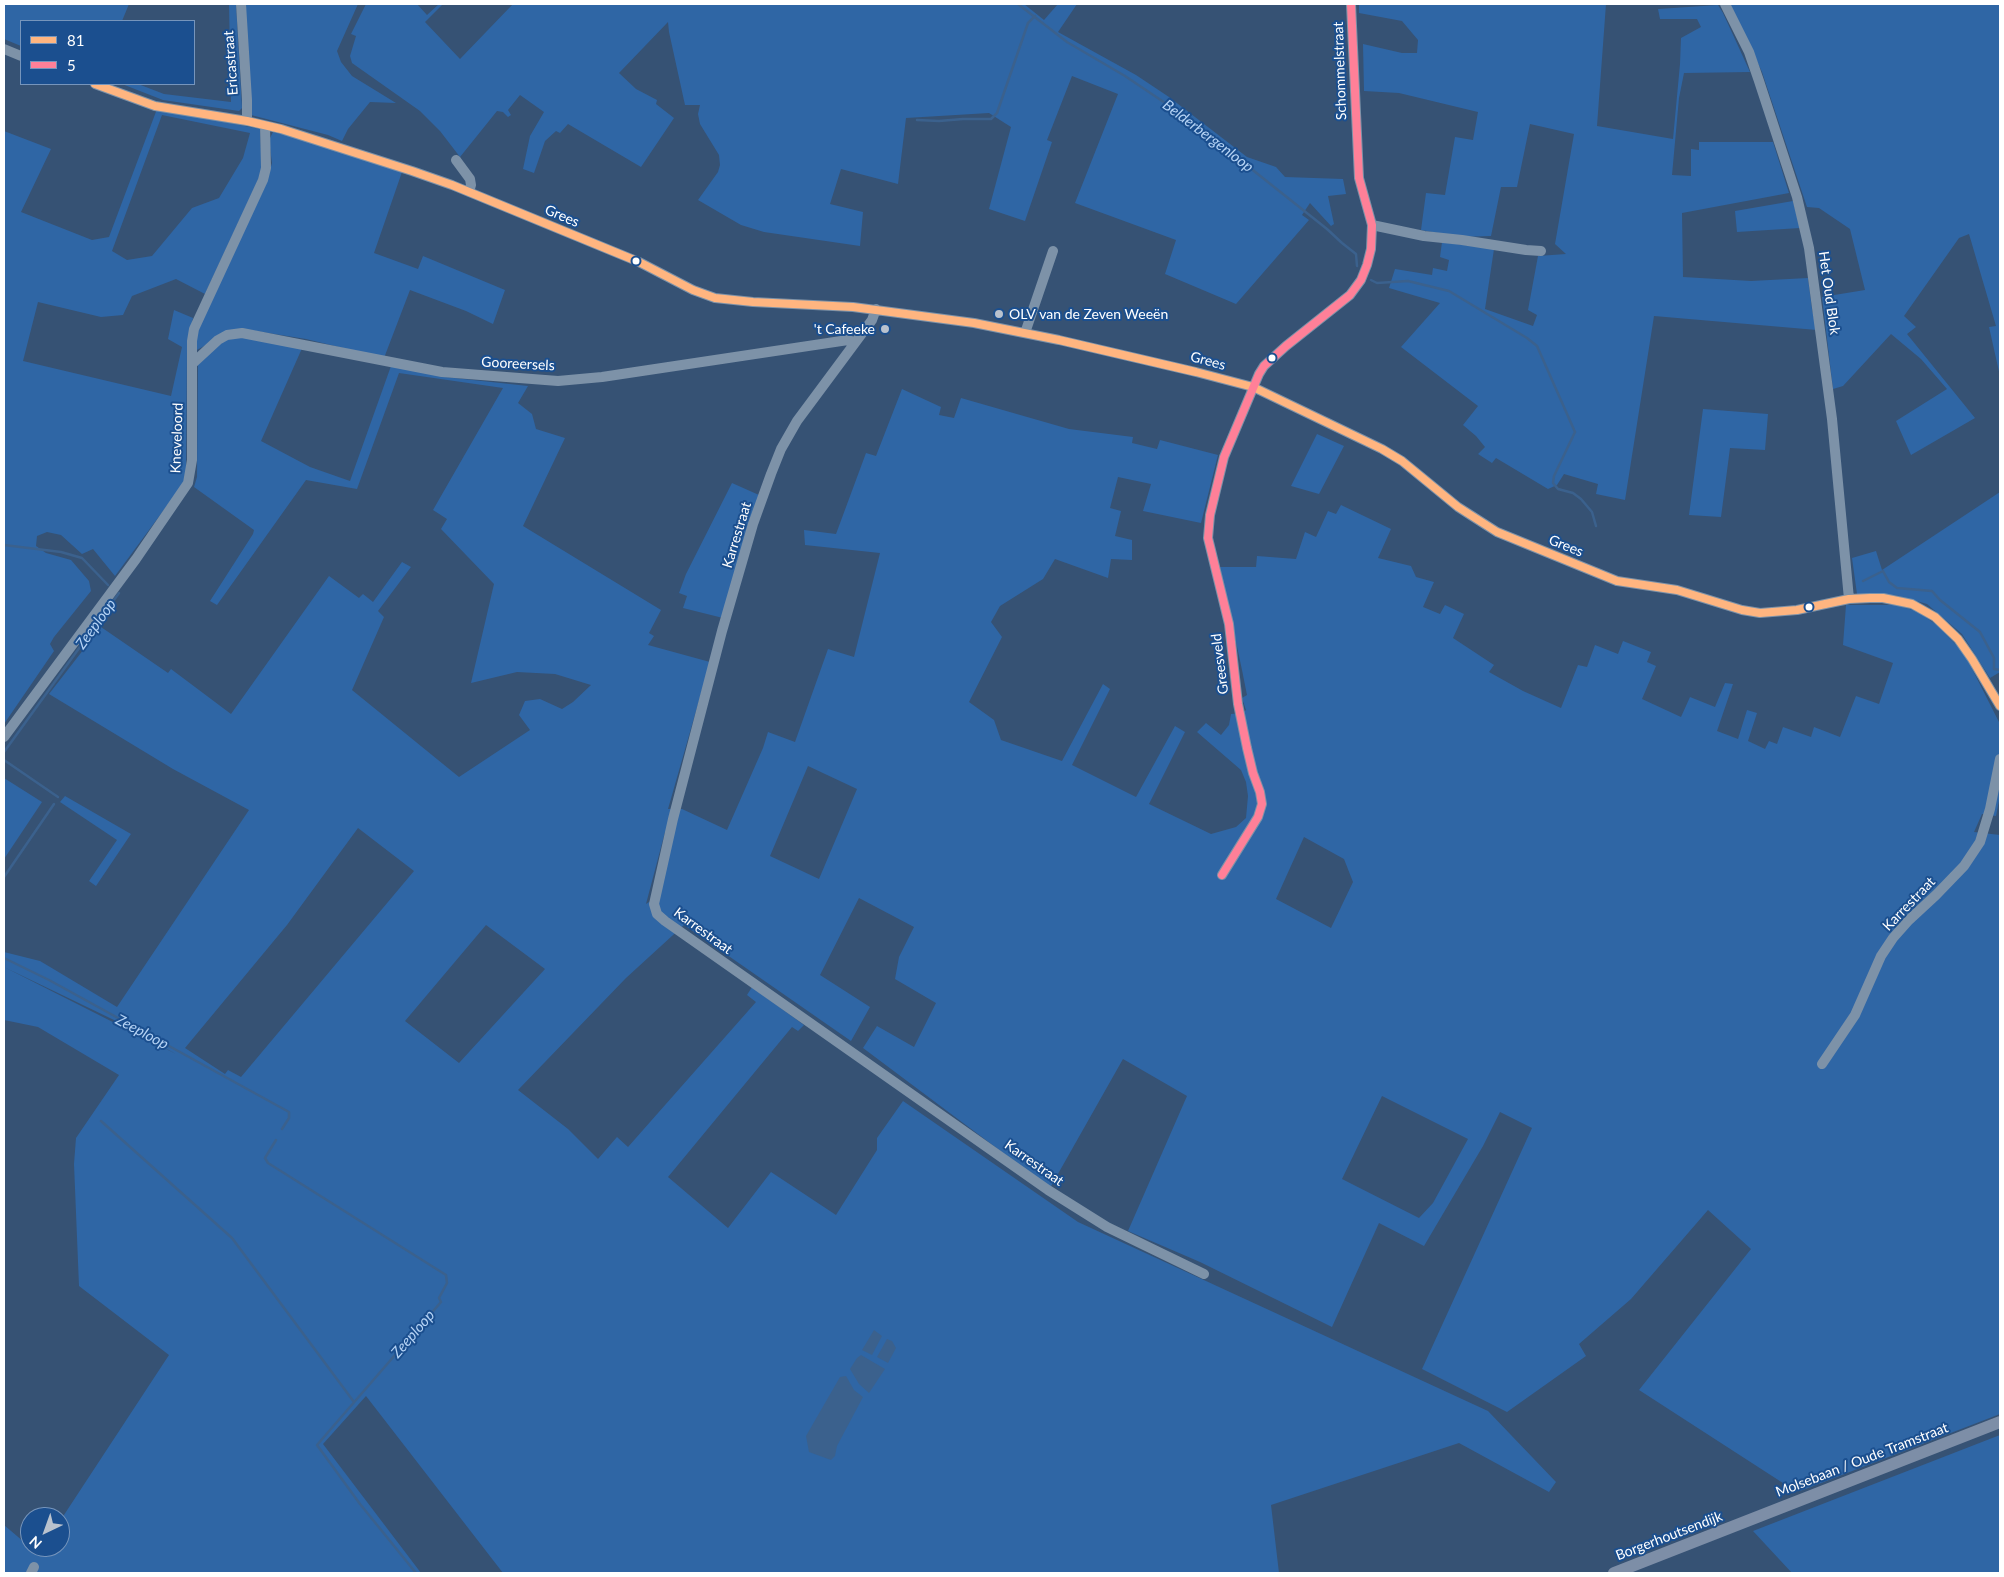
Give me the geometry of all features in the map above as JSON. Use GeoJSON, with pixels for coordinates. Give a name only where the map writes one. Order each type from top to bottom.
{"type":"FeatureCollection","features":[{"type":"Feature","properties":{"kind":"main road","name":"Molsebaan / Oude Tramstraat"},"geometry":{"type":"LineString","coordinates":[[1735,1526],[2000,1422]]}},
{"type":"Feature","properties":{"kind":"main road","name":"Borgerhoutsendijk"},"geometry":{"type":"LineString","coordinates":[[1614,1573],[1735,1526]]}},
{"type":"Feature","properties":{"kind":"street","name":"Ericastraat"},"geometry":{"type":"LineString","coordinates":[[241,4],[247,121]]}},
{"type":"Feature","properties":{"kind":"street","name":"Schommelstraat"},"geometry":{"type":"LineString","coordinates":[[1253,387],[1264,366],[1350,295],[1361,280],[1371,249],[1372,225],[1359,178],[1352,4]]}},
{"type":"Feature","properties":{"kind":"street","name":"Het Oud Blok"},"geometry":{"type":"LineString","coordinates":[[1725,4],[1749,52],[1760,81],[1797,196],[1809,248],[1832,419],[1849,600]]}},
{"type":"Feature","properties":{"kind":"street"},"geometry":{"type":"LineString","coordinates":[[4,49],[20,56]]}},
{"type":"Feature","properties":{"kind":"street","name":"Grees"},"geometry":{"type":"LineString","coordinates":[[98,85],[155,106],[247,121],[412,171],[639,262],[693,290],[715,298],[876,309],[974,323],[1196,372],[1253,387],[1382,448],[1402,461],[1458,507],[1497,532],[1617,581],[1676,590],[1742,610],[1760,613],[1797,610],[1849,600],[1883,598],[1912,604],[1935,617],[1958,640],[1972,659],[2000,706]]}},
{"type":"Feature","properties":{"kind":"street","name":"Kneveloord"},"geometry":{"type":"LineString","coordinates":[[4,737],[188,484],[192,460],[192,341],[198,316],[263,180],[266,168],[265,126]]}},
{"type":"Feature","properties":{"kind":"street"},"geometry":{"type":"LineString","coordinates":[[456,160],[470,179],[471,185],[468,192]]}},
{"type":"Feature","properties":{"kind":"street"},"geometry":{"type":"LineString","coordinates":[[1372,225],[1424,236],[1541,251]]}},
{"type":"Feature","properties":{"kind":"street"},"geometry":{"type":"LineString","coordinates":[[1025,333],[1053,250]]}},
{"type":"Feature","properties":{"kind":"street","name":"Karrestraat"},"geometry":{"type":"LineString","coordinates":[[876,309],[872,320],[797,421],[788,436],[781,449],[753,524],[722,631],[673,819],[655,894],[654,904],[657,914],[797,1015],[1075,1208],[1107,1227],[1204,1274]]}},
{"type":"Feature","properties":{"kind":"street","name":"Gooreersels"},"geometry":{"type":"LineString","coordinates":[[192,364],[218,340],[227,335],[242,333],[442,372],[558,381],[602,377],[848,340],[855,342]]}},
{"type":"Feature","properties":{"kind":"street","name":"Greesveld"},"geometry":{"type":"LineString","coordinates":[[1222,875],[1258,817],[1262,804],[1244,731],[1229,624],[1210,550],[1208,525],[1219,472],[1253,387]]}},
{"type":"Feature","properties":{"kind":"street","name":"Karrestraat"},"geometry":{"type":"LineString","coordinates":[[1822,1064],[1855,1016],[1882,956],[1893,938],[1964,866],[1980,842],[1990,809],[2000,759]]}},
{"type":"Feature","properties":{"kind":"shaded area"},"geometry":{"type":"Polygon","coordinates":[[[4,4],[129,4],[122,20],[20,20],[20,46],[4,39],[4,4]]]}},
{"type":"Feature","properties":{"kind":"shaded area"},"geometry":{"type":"Polygon","coordinates":[[[229,4],[236,4],[242,108],[239,111],[163,100],[125,85],[141,85],[164,94],[231,102],[229,4]]]}},
{"type":"Feature","properties":{"kind":"shaded area"},"geometry":{"type":"Polygon","coordinates":[[[245,4],[358,4],[337,51],[341,62],[352,76],[396,103],[370,102],[348,129],[342,141],[328,135],[251,115],[245,4]]]}},
{"type":"Feature","properties":{"kind":"shaded area"},"geometry":{"type":"Polygon","coordinates":[[[366,4],[417,4],[427,15],[439,4],[443,4],[425,22],[460,59],[513,4],[1024,4],[1044,20],[1058,4],[1077,4],[1058,32],[1136,75],[1169,97],[1247,157],[1276,167],[1285,177],[1343,179],[1346,194],[1328,196],[1334,224],[1331,226],[1310,203],[1302,215],[1309,220],[1236,304],[1165,274],[1176,240],[1075,203],[1118,94],[1072,76],[1047,140],[1052,142],[1025,221],[989,209],[1011,127],[989,113],[906,118],[898,184],[841,169],[830,204],[863,212],[860,246],[764,232],[741,225],[698,200],[718,172],[720,165],[719,155],[700,124],[698,114],[700,105],[685,105],[668,22],[619,73],[636,89],[657,100],[656,104],[674,118],[641,167],[568,124],[560,133],[556,131],[545,141],[534,173],[523,169],[530,136],[544,112],[520,95],[508,110],[511,115],[508,117],[503,112],[497,111],[460,157],[440,131],[420,111],[352,63],[350,56],[356,36],[351,34],[366,4]]]}},
{"type":"Feature","properties":{"kind":"shaded area"},"geometry":{"type":"Polygon","coordinates":[[[1359,4],[1606,4],[1597,126],[1673,139],[1681,38],[1701,27],[1697,19],[1660,19],[1658,9],[1718,5],[1723,13],[1750,72],[1684,73],[1679,98],[1672,175],[1691,176],[1691,149],[1699,150],[1699,142],[1773,142],[1789,193],[1682,213],[1683,277],[1751,281],[1808,278],[1817,330],[1654,316],[1625,500],[1596,494],[1598,484],[1564,474],[1557,485],[1548,489],[1496,458],[1492,463],[1478,454],[1485,447],[1463,425],[1478,406],[1401,347],[1440,303],[1389,288],[1395,269],[1432,275],[1433,268],[1447,271],[1449,260],[1440,257],[1442,242],[1494,249],[1485,309],[1533,326],[1537,315],[1528,310],[1538,256],[1566,254],[1555,244],[1574,134],[1530,124],[1517,187],[1501,187],[1491,236],[1460,237],[1421,230],[1426,193],[1445,195],[1455,137],[1473,140],[1478,112],[1399,93],[1364,91],[1363,44],[1402,53],[1417,53],[1418,40],[1402,21],[1359,13],[1359,4]]]}},
{"type":"Feature","properties":{"kind":"shaded area"},"geometry":{"type":"Polygon","coordinates":[[[1730,4],[2000,4],[2000,376],[1989,327],[1996,326],[1969,234],[1959,238],[1904,316],[1916,327],[1907,334],[1975,418],[1911,455],[1896,421],[1947,389],[1921,359],[1891,334],[1843,386],[1833,389],[1822,297],[1865,290],[1850,229],[1819,208],[1807,207],[1762,72],[1730,4]]]}},
{"type":"Feature","properties":{"kind":"shaded area"},"geometry":{"type":"Polygon","coordinates":[[[157,109],[260,129],[262,172],[205,294],[176,279],[132,296],[123,315],[101,317],[38,302],[23,361],[171,396],[182,347],[168,339],[174,310],[193,318],[187,349],[186,480],[115,576],[93,549],[82,554],[61,535],[47,532],[37,536],[36,546],[46,553],[71,560],[89,581],[91,591],[54,637],[50,644],[54,651],[4,724],[4,131],[51,149],[21,212],[92,240],[109,237],[157,109]],[[162,115],[112,251],[127,260],[152,256],[192,208],[219,198],[243,158],[250,133],[162,115]]]}},
{"type":"Feature","properties":{"kind":"shaded area"},"geometry":{"type":"Polygon","coordinates":[[[273,132],[306,140],[402,172],[374,253],[418,269],[423,256],[505,290],[493,324],[466,311],[410,290],[384,358],[306,339],[249,330],[208,344],[195,351],[198,327],[266,184],[272,163],[269,140],[273,132]]]}},
{"type":"Feature","properties":{"kind":"shaded area"},"geometry":{"type":"Polygon","coordinates":[[[1793,201],[1800,228],[1737,232],[1735,211],[1793,201]]]}},
{"type":"Feature","properties":{"kind":"shaded area"},"geometry":{"type":"Polygon","coordinates":[[[242,336],[303,346],[261,441],[310,467],[350,481],[391,366],[445,377],[528,386],[518,403],[532,414],[536,429],[565,438],[523,526],[661,610],[649,633],[654,636],[648,645],[710,662],[668,809],[682,809],[727,830],[763,748],[768,732],[795,742],[828,649],[854,657],[880,553],[805,545],[804,530],[836,534],[866,453],[876,456],[902,389],[941,407],[939,415],[954,418],[961,398],[1069,429],[1133,437],[1132,443],[1157,449],[1160,440],[1218,455],[1201,523],[1143,511],[1151,484],[1118,477],[1110,508],[1121,511],[1115,536],[1132,540],[1132,560],[1111,559],[1108,578],[1055,559],[1043,579],[1000,606],[991,622],[1002,637],[969,702],[994,720],[1001,740],[1062,761],[1103,684],[1110,689],[1072,765],[1136,797],[1175,726],[1185,732],[1149,804],[1211,834],[1236,827],[1246,818],[1248,796],[1246,782],[1241,770],[1197,732],[1206,723],[1221,735],[1229,725],[1231,714],[1242,713],[1246,710],[1242,698],[1247,695],[1220,567],[1256,567],[1257,556],[1296,559],[1305,532],[1316,537],[1328,511],[1336,514],[1341,505],[1391,529],[1378,558],[1411,566],[1416,577],[1434,582],[1423,607],[1440,614],[1445,605],[1464,614],[1453,638],[1494,665],[1489,672],[1523,691],[1561,708],[1578,665],[1587,667],[1595,645],[1618,654],[1623,641],[1651,652],[1647,662],[1656,666],[1642,699],[1681,717],[1690,697],[1715,707],[1725,683],[1733,684],[1717,731],[1738,739],[1747,710],[1757,713],[1748,741],[1765,749],[1769,741],[1777,744],[1783,727],[1811,737],[1814,727],[1840,737],[1856,696],[1879,704],[1893,663],[1843,645],[1846,605],[1895,605],[1917,611],[1938,626],[1964,653],[2000,724],[2000,796],[1996,816],[1982,814],[1974,832],[2000,835],[2000,1414],[1803,1490],[1793,1492],[1786,1485],[1639,1390],[1751,1249],[1708,1210],[1631,1299],[1579,1344],[1586,1356],[1507,1412],[1422,1369],[1532,1128],[1500,1112],[1483,1146],[1424,1246],[1379,1223],[1332,1327],[1200,1262],[1128,1231],[1187,1096],[1123,1059],[1050,1188],[863,1048],[877,1026],[914,1047],[936,1003],[895,979],[899,957],[914,927],[859,898],[820,975],[870,1007],[851,1041],[684,925],[626,978],[518,1090],[568,1129],[598,1159],[617,1137],[628,1147],[756,1002],[747,995],[752,987],[804,1025],[798,1031],[792,1027],[668,1177],[728,1228],[771,1172],[836,1215],[877,1150],[877,1138],[903,1101],[1078,1222],[1488,1411],[1556,1482],[1549,1492],[1459,1443],[1271,1505],[1279,1573],[503,1573],[366,1396],[323,1444],[421,1573],[4,1573],[4,1525],[20,1539],[20,1557],[70,1557],[69,1507],[169,1355],[79,1286],[74,1164],[76,1138],[119,1075],[38,1027],[4,1020],[4,967],[4,952],[40,961],[117,1007],[249,810],[173,769],[49,694],[101,627],[168,673],[171,669],[231,714],[329,576],[359,598],[363,594],[373,602],[402,562],[411,567],[378,611],[384,617],[352,690],[459,777],[530,730],[519,715],[525,701],[540,699],[562,709],[573,702],[591,685],[555,674],[517,672],[471,683],[494,584],[441,529],[447,519],[433,510],[503,388],[399,373],[357,489],[306,480],[217,605],[210,601],[254,530],[194,487],[197,477],[198,363],[219,342],[242,336]],[[808,766],[770,856],[819,879],[857,789],[808,766]],[[358,828],[287,925],[185,1048],[225,1074],[228,1070],[241,1077],[414,871],[358,828]],[[665,832],[646,904],[658,896],[673,832],[665,832]],[[1304,837],[1276,899],[1331,928],[1353,882],[1344,859],[1304,837]],[[486,925],[405,1021],[459,1063],[545,969],[486,925]],[[4,967],[176,1054],[114,1020],[4,967]],[[1382,1096],[1342,1179],[1419,1218],[1433,1203],[1468,1139],[1382,1096]]]}},
{"type":"Feature","properties":{"kind":"shaded area"},"geometry":{"type":"Polygon","coordinates":[[[1703,409],[1768,414],[1765,450],[1730,448],[1721,517],[1689,515],[1703,409]]]}},
{"type":"Feature","properties":{"kind":"shaded area"},"geometry":{"type":"Polygon","coordinates":[[[1317,434],[1344,446],[1319,494],[1291,486],[1317,434]]]}},
{"type":"Feature","properties":{"kind":"shaded area"},"geometry":{"type":"Polygon","coordinates":[[[732,483],[759,495],[723,618],[683,608],[687,596],[679,593],[686,574],[732,483]]]}},
{"type":"Feature","properties":{"kind":"shaded area"},"geometry":{"type":"Polygon","coordinates":[[[2000,492],[2000,672],[1990,678],[1962,634],[1927,604],[1895,595],[1857,594],[1852,558],[1876,551],[1882,570],[2000,492]]]}},
{"type":"Feature","properties":{"kind":"shaded area"},"geometry":{"type":"Polygon","coordinates":[[[4,778],[42,802],[4,859],[4,778]]]}},
{"type":"Feature","properties":{"kind":"shaded area"},"geometry":{"type":"Polygon","coordinates":[[[65,796],[131,834],[96,886],[89,881],[117,840],[60,802],[65,796]]]}},
{"type":"Feature","properties":{"kind":"shaded area"},"geometry":{"type":"Polygon","coordinates":[[[874,1330],[882,1336],[872,1355],[862,1350],[874,1330]]]}},
{"type":"Feature","properties":{"kind":"shaded area"},"geometry":{"type":"Polygon","coordinates":[[[887,1339],[892,1341],[896,1348],[888,1363],[877,1357],[887,1339]]]}},
{"type":"Feature","properties":{"kind":"shaded area"},"geometry":{"type":"Polygon","coordinates":[[[861,1355],[885,1369],[869,1393],[859,1384],[850,1369],[861,1355]]]}},
{"type":"Feature","properties":{"kind":"shaded area"},"geometry":{"type":"Polygon","coordinates":[[[846,1376],[854,1390],[863,1397],[837,1446],[835,1456],[831,1460],[809,1452],[806,1436],[840,1377],[846,1376]]]}},
{"type":"Feature","properties":{"kind":"shaded area"},"geometry":{"type":"Polygon","coordinates":[[[2000,1435],[2000,1573],[1792,1573],[1753,1531],[2000,1435]]]}},
{"type":"Feature","properties":{"kind":"waterway","name":"Belderbergenloop"},"geometry":{"type":"LineString","coordinates":[[1018,4],[1067,42],[1125,76],[1186,117],[1356,254],[1357,266]]}},
{"type":"Feature","properties":{"kind":"waterway"},"geometry":{"type":"LineString","coordinates":[[917,120],[991,119],[997,113],[1028,23],[1035,16]]}},
{"type":"Feature","properties":{"kind":"waterway","name":"Belderbergenloop"},"geometry":{"type":"LineString","coordinates":[[1371,280],[1377,283],[1408,281],[1449,291],[1537,346],[1575,432],[1554,476],[1553,483],[1558,489],[1573,493],[1581,499],[1592,512],[1596,526]]}},
{"type":"Feature","properties":{"kind":"waterway","name":"Zeeploop"},"geometry":{"type":"LineString","coordinates":[[4,545],[61,552],[82,558],[108,585]]}},
{"type":"Feature","properties":{"kind":"waterway","name":"Belderbergenloop"},"geometry":{"type":"LineString","coordinates":[[1863,581],[1883,571],[1889,582],[1897,588],[1932,591],[1940,600],[1980,632],[1994,658],[1994,669],[2000,670]]}},
{"type":"Feature","properties":{"kind":"waterway","name":"Zeeploop"},"geometry":{"type":"LineString","coordinates":[[4,752],[119,593]]}},
{"type":"Feature","properties":{"kind":"waterway","name":"Zeeploop"},"geometry":{"type":"LineString","coordinates":[[4,760],[58,797]]}},
{"type":"Feature","properties":{"kind":"waterway","name":"Zeeploop"},"geometry":{"type":"LineString","coordinates":[[4,877],[54,804]]}},
{"type":"Feature","properties":{"kind":"waterway","name":"Zeeploop"},"geometry":{"type":"LineString","coordinates":[[4,958],[49,980],[289,1112],[289,1118],[282,1129]]}},
{"type":"Feature","properties":{"kind":"waterway"},"geometry":{"type":"LineString","coordinates":[[101,1121],[232,1238],[354,1402]]}},
{"type":"Feature","properties":{"kind":"waterway","name":"Zeeploop"},"geometry":{"type":"LineString","coordinates":[[276,1140],[265,1158],[268,1163],[446,1275],[447,1283],[439,1298],[441,1302],[317,1445],[360,1504],[416,1573]]}},
{"type":"Feature","properties":{"kind":"transit line","name":"5"},"geometry":{"type":"LineString","coordinates":[[1222,875],[1258,817],[1262,804],[1253,773],[1238,704],[1229,624],[1208,538],[1210,515],[1224,457],[1264,366],[1350,295],[1361,280],[1367,265],[1371,249],[1372,225],[1359,178],[1351,4]]}},
{"type":"Feature","properties":{"kind":"transit line","name":"81"},"geometry":{"type":"LineString","coordinates":[[98,85],[155,106],[247,121],[281,129],[412,171],[452,185],[639,262],[693,290],[715,298],[753,302],[853,307],[974,323],[1059,340],[1253,387],[1382,449],[1402,461],[1458,507],[1497,532],[1617,581],[1677,590],[1742,610],[1760,613],[1797,610],[1849,599],[1883,598],[1912,604],[1935,617],[1958,639],[2000,706]]}},
{"type":"Feature","properties":{"kind":"place","name":"OLV van de Zeven Weeën"},"geometry":{"type":"Point","coordinates":[999,314]}},
{"type":"Feature","properties":{"kind":"place","name":"'t Cafeeke"},"geometry":{"type":"Point","coordinates":[885,329]}}]}
